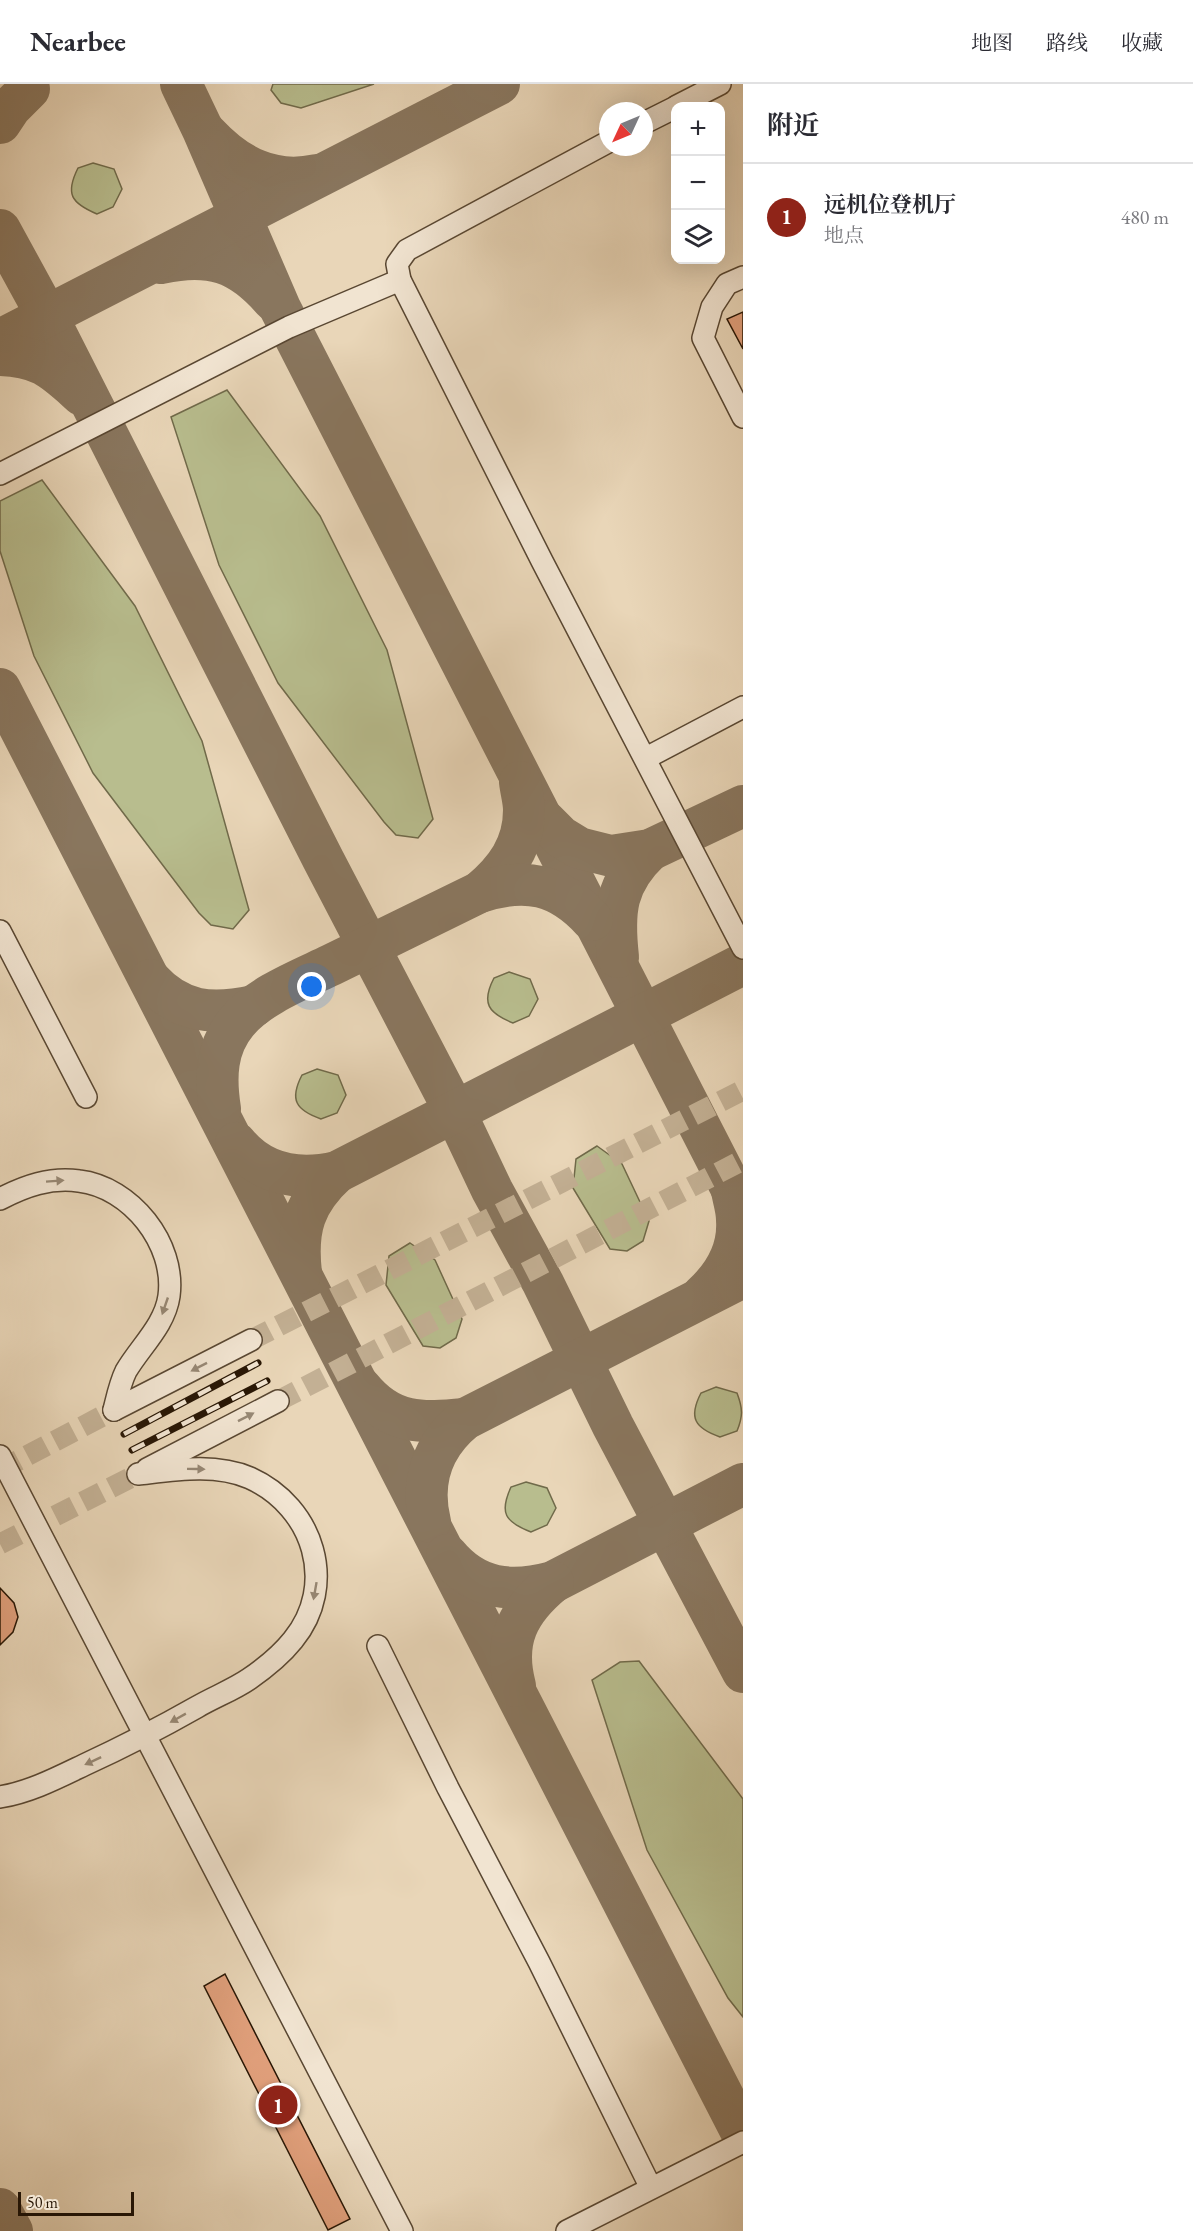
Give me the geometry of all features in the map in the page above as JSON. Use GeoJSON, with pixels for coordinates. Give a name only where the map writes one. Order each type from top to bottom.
{"type":"FeatureCollection","features":[{"type":"Feature","properties":{"kind":"lane"},"geometry":{"type":"LineString","coordinates":[[686,102],[720,84]]}},
{"type":"Feature","properties":{"kind":"lane"},"geometry":{"type":"LineString","coordinates":[[653,118],[671,110]]}},
{"type":"Feature","properties":{"kind":"lane"},"geometry":{"type":"LineString","coordinates":[[599,147],[407,250],[398,264],[400,280],[743,948]]}},
{"type":"Feature","properties":{"kind":"lane"},"geometry":{"type":"LineString","coordinates":[[743,277],[727,284],[712,307],[703,338],[743,417]]}},
{"type":"Feature","properties":{"kind":"lane"},"geometry":{"type":"LineString","coordinates":[[0,474],[289,327],[400,280]]}},
{"type":"Feature","properties":{"kind":"lane"},"geometry":{"type":"LineString","coordinates":[[646,758],[743,707]]}},
{"type":"Feature","properties":{"kind":"lane"},"geometry":{"type":"LineString","coordinates":[[0,931],[86,1097]]}},
{"type":"Feature","properties":{"kind":"lane"},"geometry":{"type":"LineString","coordinates":[[0,1199],[36,1183],[57,1180],[80,1181],[100,1186],[121,1198],[137,1212],[162,1246],[168,1269],[169,1296],[160,1320],[125,1372],[114,1410],[251,1340]]}},
{"type":"Feature","properties":{"kind":"lane"},"geometry":{"type":"LineString","coordinates":[[0,1797],[14,1795],[53,1780],[146,1736],[248,1680],[276,1659],[306,1624],[317,1588],[315,1554],[306,1531],[290,1508],[272,1491],[249,1478],[222,1471],[196,1468],[138,1474],[278,1401]]}},
{"type":"Feature","properties":{"kind":"lane"},"geometry":{"type":"LineString","coordinates":[[0,1456],[402,2231]]}},
{"type":"Feature","properties":{"kind":"lane"},"geometry":{"type":"LineString","coordinates":[[378,1646],[448,1788],[544,1971],[651,2188]]}},
{"type":"Feature","properties":{"kind":"lane"},"geometry":{"type":"LineString","coordinates":[[567,2231],[743,2142]]}},
{"type":"Feature","properties":{"kind":"green space"},"geometry":{"type":"Polygon","coordinates":[[[273,84],[374,84],[301,108],[281,103],[271,90],[273,84]]]}},
{"type":"Feature","properties":{"kind":"green space"},"geometry":{"type":"Polygon","coordinates":[[[93,163],[114,169],[122,189],[113,207],[97,214],[81,206],[71,191],[78,168],[93,163]]]}},
{"type":"Feature","properties":{"kind":"green space"},"geometry":{"type":"Polygon","coordinates":[[[227,390],[320,516],[387,650],[433,819],[418,838],[396,835],[384,822],[278,683],[219,565],[171,417],[227,390]]]}},
{"type":"Feature","properties":{"kind":"green space"},"geometry":{"type":"Polygon","coordinates":[[[42,480],[135,606],[202,741],[249,910],[233,929],[211,925],[199,913],[93,773],[34,656],[0,551],[0,501],[42,480]]]}},
{"type":"Feature","properties":{"kind":"green space"},"geometry":{"type":"Polygon","coordinates":[[[509,972],[530,979],[538,999],[529,1016],[513,1023],[493,1011],[488,1001],[494,978],[509,972]]]}},
{"type":"Feature","properties":{"kind":"green space"},"geometry":{"type":"Polygon","coordinates":[[[317,1069],[338,1075],[346,1095],[337,1113],[321,1119],[301,1108],[296,1098],[302,1075],[317,1069]]]}},
{"type":"Feature","properties":{"kind":"green space"},"geometry":{"type":"Polygon","coordinates":[[[597,1146],[622,1164],[649,1221],[643,1241],[627,1251],[610,1249],[573,1188],[576,1159],[597,1146]]]}},
{"type":"Feature","properties":{"kind":"green space"},"geometry":{"type":"Polygon","coordinates":[[[410,1243],[435,1260],[462,1319],[456,1338],[440,1348],[423,1346],[386,1285],[389,1256],[410,1243]]]}},
{"type":"Feature","properties":{"kind":"green space"},"geometry":{"type":"Polygon","coordinates":[[[716,1387],[737,1393],[741,1408],[737,1431],[720,1437],[700,1426],[695,1416],[701,1393],[716,1387]]]}},
{"type":"Feature","properties":{"kind":"green space"},"geometry":{"type":"Polygon","coordinates":[[[526,1482],[547,1488],[556,1508],[547,1525],[531,1532],[510,1520],[505,1510],[511,1487],[526,1482]]]}},
{"type":"Feature","properties":{"kind":"green space"},"geometry":{"type":"Polygon","coordinates":[[[639,1661],[743,1799],[743,2017],[728,1998],[647,1850],[592,1680],[620,1662],[639,1661]]]}},
{"type":"Feature","properties":{"kind":"building"},"geometry":{"type":"Polygon","coordinates":[[[743,312],[743,349],[727,319],[743,312]]]}},
{"type":"Feature","properties":{"kind":"building"},"geometry":{"type":"Polygon","coordinates":[[[0,1588],[14,1603],[18,1617],[13,1632],[0,1645],[0,1588]]]}},
{"type":"Feature","properties":{"kind":"building"},"geometry":{"type":"Polygon","coordinates":[[[225,1974],[350,2219],[328,2230],[204,1986],[225,1974]]]}},
{"type":"Feature","properties":{"kind":"taxiway"},"geometry":{"type":"LineString","coordinates":[[181,84],[280,308],[743,1211]]}},
{"type":"Feature","properties":{"kind":"taxiway"},"geometry":{"type":"LineString","coordinates":[[0,340],[499,84]]}},
{"type":"Feature","properties":{"kind":"taxiway"},"geometry":{"type":"LineString","coordinates":[[0,123],[10,108],[29,89]]}},
{"type":"Feature","properties":{"kind":"taxiway"},"geometry":{"type":"LineString","coordinates":[[207,134],[243,164],[256,170],[285,177],[317,175]]}},
{"type":"Feature","properties":{"kind":"taxiway"},"geometry":{"type":"LineString","coordinates":[[0,230],[47,316],[324,861],[455,1112],[492,1190],[543,1283],[613,1426],[743,1672]]}},
{"type":"Feature","properties":{"kind":"taxiway"},"geometry":{"type":"LineString","coordinates":[[161,263],[195,259],[223,263],[248,277],[273,300]]}},
{"type":"Feature","properties":{"kind":"taxiway"},"geometry":{"type":"LineString","coordinates":[[0,355],[26,358],[46,366],[82,395]]}},
{"type":"Feature","properties":{"kind":"taxiway"},"geometry":{"type":"LineString","coordinates":[[0,689],[743,2135]]}},
{"type":"Feature","properties":{"kind":"taxiway"},"geometry":{"type":"LineString","coordinates":[[480,892],[498,875],[517,846],[521,835],[524,810],[520,782]]}},
{"type":"Feature","properties":{"kind":"taxiway"},"geometry":{"type":"LineString","coordinates":[[545,821],[561,837],[579,848],[611,856],[650,850],[743,806]]}},
{"type":"Feature","properties":{"kind":"taxiway"},"geometry":{"type":"LineString","coordinates":[[618,957],[616,926],[619,899],[630,874],[650,850]]}},
{"type":"Feature","properties":{"kind":"taxiway"},"geometry":{"type":"LineString","coordinates":[[220,1109],[219,1063],[230,1032],[256,1004],[294,982],[480,892],[497,887],[527,885],[554,891],[567,898],[592,920]]}},
{"type":"Feature","properties":{"kind":"taxiway"},"geometry":{"type":"LineString","coordinates":[[236,1143],[257,1162],[282,1173],[308,1176],[337,1172],[743,964]]}},
{"type":"Feature","properties":{"kind":"taxiway"},"geometry":{"type":"LineString","coordinates":[[150,980],[173,999],[198,1009],[224,1010],[254,1006]]}},
{"type":"Feature","properties":{"kind":"taxiway"},"geometry":{"type":"LineString","coordinates":[[301,1273],[300,1243],[305,1217],[317,1194],[337,1172]]}},
{"type":"Feature","properties":{"kind":"taxiway"},"geometry":{"type":"LineString","coordinates":[[702,1296],[717,1280],[733,1252],[737,1220],[732,1191]]}},
{"type":"Feature","properties":{"kind":"taxiway"},"geometry":{"type":"LineString","coordinates":[[430,1522],[427,1492],[432,1465],[445,1440],[465,1419],[743,1277]]}},
{"type":"Feature","properties":{"kind":"taxiway"},"geometry":{"type":"LineString","coordinates":[[361,1388],[384,1409],[408,1419],[421,1421],[465,1419]]}},
{"type":"Feature","properties":{"kind":"taxiway"},"geometry":{"type":"LineString","coordinates":[[447,1555],[470,1576],[495,1586],[509,1588],[553,1582],[743,1484]]}},
{"type":"Feature","properties":{"kind":"taxiway"},"geometry":{"type":"LineString","coordinates":[[515,1686],[511,1654],[516,1628],[531,1604],[553,1582]]}},
{"type":"Feature","properties":{"kind":"taxiway"},"geometry":{"type":"LineString","coordinates":[[0,2209],[12,2231]]}},
{"type":"Feature","properties":{"kind":"tunnel"},"geometry":{"type":"LineString","coordinates":[[251,1340],[743,1090]]}},
{"type":"Feature","properties":{"kind":"tunnel"},"geometry":{"type":"LineString","coordinates":[[278,1401],[743,1160]]}},
{"type":"Feature","properties":{"kind":"tunnel"},"geometry":{"type":"LineString","coordinates":[[0,1470],[114,1410]]}},
{"type":"Feature","properties":{"kind":"tunnel"},"geometry":{"type":"LineString","coordinates":[[0,1544],[138,1474]]}},
{"type":"Feature","properties":{"kind":"railway"},"geometry":{"type":"LineString","coordinates":[[124,1434],[258,1363]]}},
{"type":"Feature","properties":{"kind":"railway"},"geometry":{"type":"LineString","coordinates":[[132,1450],[267,1381]]}},
{"type":"Feature","properties":{"kind":"place","name":"远机位登机厅"},"geometry":{"type":"Point","coordinates":[278,2105]}}]}
